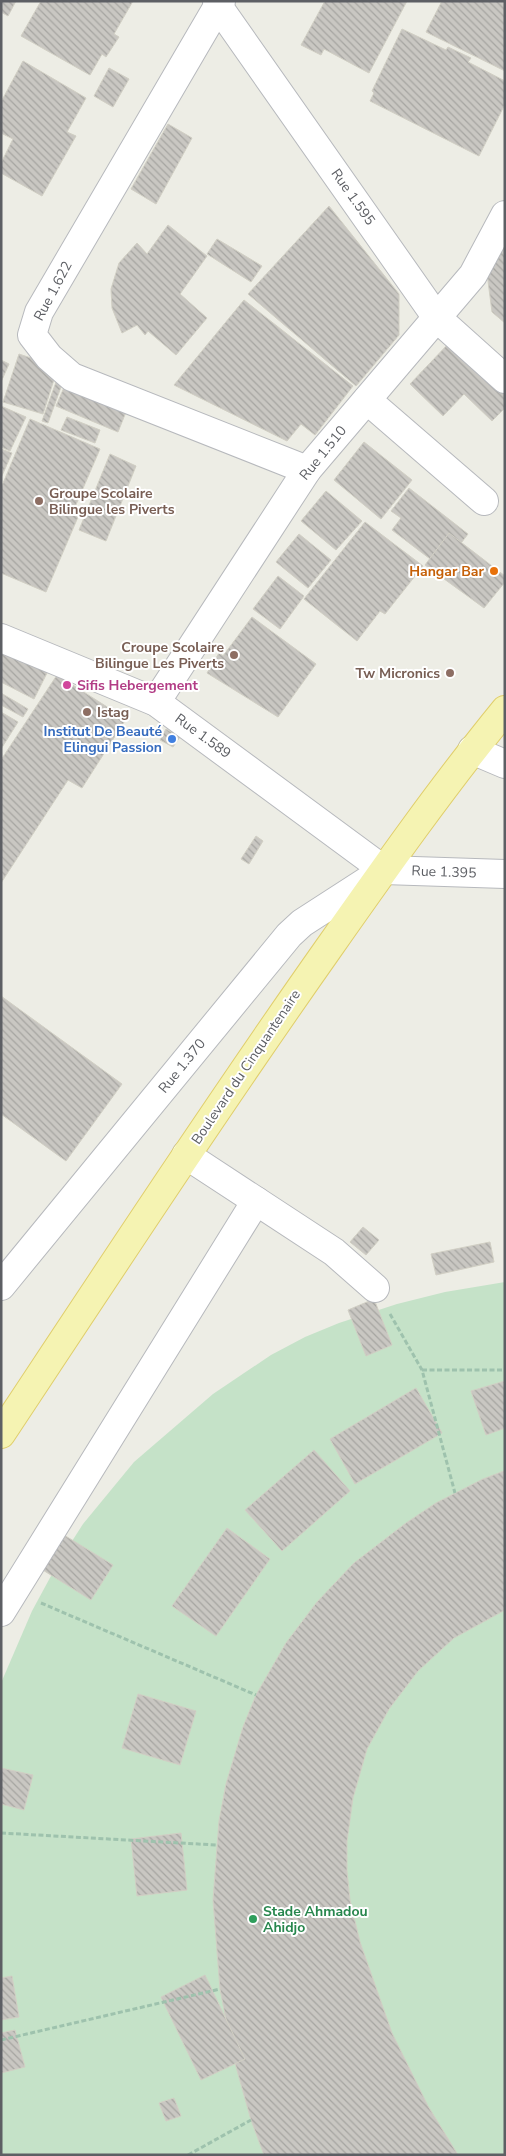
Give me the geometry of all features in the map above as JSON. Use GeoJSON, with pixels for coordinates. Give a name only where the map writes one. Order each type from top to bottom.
{"type":"FeatureCollection","features":[{"type":"Feature","properties":{"kind":"main road","name":"Boulevard du Cinquantenaire"},"geometry":{"type":"LineString","coordinates":[[1,1434],[247,1064],[384,870],[472,750],[505,710]]}},
{"type":"Feature","properties":{"kind":"street","name":"Rue 1.595"},"geometry":{"type":"LineString","coordinates":[[219,3],[438,318],[505,379]]}},
{"type":"Feature","properties":{"kind":"street","name":"Rue 1.622"},"geometry":{"type":"LineString","coordinates":[[219,3],[39,312],[32,336],[49,357],[72,377],[307,470]]}},
{"type":"Feature","properties":{"kind":"street","name":"Rue 1.510"},"geometry":{"type":"LineString","coordinates":[[156,702],[307,470],[438,318],[472,275],[505,215]]}},
{"type":"Feature","properties":{"kind":"street"},"geometry":{"type":"LineString","coordinates":[[367,400],[484,501]]}},
{"type":"Feature","properties":{"kind":"street","name":"Rue 1.589"},"geometry":{"type":"LineString","coordinates":[[1,638],[156,702],[384,870]]}},
{"type":"Feature","properties":{"kind":"street"},"geometry":{"type":"LineString","coordinates":[[472,750],[505,764]]}},
{"type":"Feature","properties":{"kind":"street","name":"Rue 1.395"},"geometry":{"type":"LineString","coordinates":[[384,870],[505,874]]}},
{"type":"Feature","properties":{"kind":"street","name":"Rue 1.370"},"geometry":{"type":"LineString","coordinates":[[4,1277],[289,935],[302,923],[384,870]]}},
{"type":"Feature","properties":{"kind":"street"},"geometry":{"type":"LineString","coordinates":[[186,1155],[334,1252],[375,1288]]}},
{"type":"Feature","properties":{"kind":"street"},"geometry":{"type":"LineString","coordinates":[[8,1602],[256,1201]]}},
{"type":"Feature","properties":{"kind":"path"},"geometry":{"type":"LineString","coordinates":[[375,1288],[422,1370],[455,1493]]}},
{"type":"Feature","properties":{"kind":"path"},"geometry":{"type":"LineString","coordinates":[[422,1370],[505,1370]]}},
{"type":"Feature","properties":{"kind":"path"},"geometry":{"type":"LineString","coordinates":[[8,1602],[256,1695]]}},
{"type":"Feature","properties":{"kind":"path"},"geometry":{"type":"LineString","coordinates":[[1,1833],[216,1845]]}},
{"type":"Feature","properties":{"kind":"path"},"geometry":{"type":"LineString","coordinates":[[1,2040],[220,1989]]}},
{"type":"Feature","properties":{"kind":"path"},"geometry":{"type":"LineString","coordinates":[[188,2155],[252,2120]]}},
{"type":"Feature","properties":{"kind":"green space","name":"Stade Ahmadou Ahidjo"},"geometry":{"type":"Polygon","coordinates":[[[505,1282],[505,2155],[1,2155],[1,1683],[32,1611],[58,1563],[83,1524],[134,1462],[213,1394],[271,1355],[305,1337],[339,1323],[397,1304],[445,1292],[505,1282]]]}},
{"type":"Feature","properties":{"kind":"building"},"geometry":{"type":"Polygon","coordinates":[[[1,1],[16,1],[8,16],[1,12],[1,1]]]}},
{"type":"Feature","properties":{"kind":"building"},"geometry":{"type":"Polygon","coordinates":[[[41,1],[133,1],[114,34],[119,37],[106,57],[102,54],[90,75],[21,36],[41,1]]]}},
{"type":"Feature","properties":{"kind":"building"},"geometry":{"type":"Polygon","coordinates":[[[325,1],[407,1],[369,73],[324,49],[321,55],[301,45],[325,1]]]}},
{"type":"Feature","properties":{"kind":"building"},"geometry":{"type":"Polygon","coordinates":[[[442,1],[505,1],[505,71],[426,32],[442,1]]]}},
{"type":"Feature","properties":{"kind":"building"},"geometry":{"type":"Polygon","coordinates":[[[402,29],[446,50],[448,47],[471,58],[468,62],[505,81],[505,104],[479,156],[370,101],[374,93],[372,91],[402,29]]]}},
{"type":"Feature","properties":{"kind":"building"},"geometry":{"type":"Polygon","coordinates":[[[23,61],[86,98],[67,132],[76,136],[42,196],[1,173],[1,163],[13,139],[1,133],[1,102],[23,61]]]}},
{"type":"Feature","properties":{"kind":"building"},"geometry":{"type":"Polygon","coordinates":[[[109,68],[129,79],[113,107],[94,96],[109,68]]]}},
{"type":"Feature","properties":{"kind":"building"},"geometry":{"type":"Polygon","coordinates":[[[168,124],[192,138],[156,204],[131,189],[168,124]]]}},
{"type":"Feature","properties":{"kind":"building"},"geometry":{"type":"Polygon","coordinates":[[[329,206],[399,294],[399,335],[356,386],[248,294],[329,206]]]}},
{"type":"Feature","properties":{"kind":"building"},"geometry":{"type":"Polygon","coordinates":[[[168,225],[207,256],[180,294],[207,318],[176,355],[148,331],[145,335],[137,325],[122,333],[112,308],[111,289],[119,263],[137,243],[147,254],[168,225]]]}},
{"type":"Feature","properties":{"kind":"building"},"geometry":{"type":"Polygon","coordinates":[[[505,231],[505,323],[492,312],[485,258],[505,231]]]}},
{"type":"Feature","properties":{"kind":"building"},"geometry":{"type":"Polygon","coordinates":[[[217,239],[262,266],[251,282],[207,254],[217,239]]]}},
{"type":"Feature","properties":{"kind":"building"},"geometry":{"type":"Polygon","coordinates":[[[244,300],[353,386],[315,435],[301,424],[287,441],[174,385],[244,300]]]}},
{"type":"Feature","properties":{"kind":"building"},"geometry":{"type":"Polygon","coordinates":[[[450,342],[505,395],[505,408],[492,421],[464,394],[443,416],[410,384],[450,342]]]}},
{"type":"Feature","properties":{"kind":"building"},"geometry":{"type":"Polygon","coordinates":[[[19,354],[58,367],[43,414],[3,402],[19,354]]]}},
{"type":"Feature","properties":{"kind":"building"},"geometry":{"type":"Polygon","coordinates":[[[1,360],[9,364],[1,382],[1,360]]]}},
{"type":"Feature","properties":{"kind":"building"},"geometry":{"type":"Polygon","coordinates":[[[60,371],[66,373],[48,423],[42,421],[60,371]]]}},
{"type":"Feature","properties":{"kind":"building"},"geometry":{"type":"Polygon","coordinates":[[[69,376],[130,402],[118,432],[56,406],[69,376]]]}},
{"type":"Feature","properties":{"kind":"building"},"geometry":{"type":"Polygon","coordinates":[[[1,406],[26,417],[10,451],[1,447],[1,406]]]}},
{"type":"Feature","properties":{"kind":"building"},"geometry":{"type":"Polygon","coordinates":[[[67,417],[100,430],[95,443],[61,430],[67,417]]]}},
{"type":"Feature","properties":{"kind":"building","name":"Groupe Scolaire Bilingue les Piverts"},"geometry":{"type":"Polygon","coordinates":[[[30,419],[100,449],[72,514],[78,517],[46,592],[1,573],[1,488],[30,419]]]}},
{"type":"Feature","properties":{"kind":"building"},"geometry":{"type":"Polygon","coordinates":[[[364,442],[412,480],[381,519],[334,480],[364,442]]]}},
{"type":"Feature","properties":{"kind":"building"},"geometry":{"type":"Polygon","coordinates":[[[1,449],[12,453],[1,478],[1,449]]]}},
{"type":"Feature","properties":{"kind":"building"},"geometry":{"type":"Polygon","coordinates":[[[110,454],[136,466],[106,541],[79,530],[110,454]]]}},
{"type":"Feature","properties":{"kind":"building"},"geometry":{"type":"Polygon","coordinates":[[[409,488],[468,534],[442,568],[392,530],[401,518],[391,511],[409,488]]]}},
{"type":"Feature","properties":{"kind":"building"},"geometry":{"type":"Polygon","coordinates":[[[326,491],[362,521],[336,550],[301,521],[326,491]]]}},
{"type":"Feature","properties":{"kind":"building"},"geometry":{"type":"Polygon","coordinates":[[[365,522],[423,566],[385,614],[380,611],[357,641],[304,599],[365,522]]]}},
{"type":"Feature","properties":{"kind":"building"},"geometry":{"type":"Polygon","coordinates":[[[449,533],[505,576],[505,582],[484,608],[425,565],[449,533]]]}},
{"type":"Feature","properties":{"kind":"building"},"geometry":{"type":"Polygon","coordinates":[[[299,534],[331,560],[308,588],[276,562],[299,534]]]}},
{"type":"Feature","properties":{"kind":"building"},"geometry":{"type":"Polygon","coordinates":[[[278,576],[304,596],[280,629],[253,609],[278,576]]]}},
{"type":"Feature","properties":{"kind":"building"},"geometry":{"type":"Polygon","coordinates":[[[252,617],[316,664],[278,717],[207,673],[219,653],[223,656],[252,617]]]}},
{"type":"Feature","properties":{"kind":"building"},"geometry":{"type":"Polygon","coordinates":[[[1,640],[51,665],[34,699],[1,682],[1,640]]]}},
{"type":"Feature","properties":{"kind":"building"},"geometry":{"type":"Polygon","coordinates":[[[57,675],[126,719],[82,788],[68,780],[1,883],[1,760],[57,675]]]}},
{"type":"Feature","properties":{"kind":"building"},"geometry":{"type":"Polygon","coordinates":[[[1,693],[28,709],[23,717],[1,705],[1,693]]]}},
{"type":"Feature","properties":{"kind":"building"},"geometry":{"type":"Polygon","coordinates":[[[1,712],[18,722],[1,749],[1,712]]]}},
{"type":"Feature","properties":{"kind":"building"},"geometry":{"type":"Polygon","coordinates":[[[166,729],[180,737],[173,747],[160,740],[166,729]]]}},
{"type":"Feature","properties":{"kind":"building"},"geometry":{"type":"Polygon","coordinates":[[[256,836],[263,841],[249,864],[241,859],[256,836]]]}},
{"type":"Feature","properties":{"kind":"building"},"geometry":{"type":"Polygon","coordinates":[[[1,996],[122,1084],[66,1161],[1,1114],[1,996]]]}},
{"type":"Feature","properties":{"kind":"building"},"geometry":{"type":"Polygon","coordinates":[[[363,1227],[379,1240],[366,1255],[350,1242],[363,1227]]]}},
{"type":"Feature","properties":{"kind":"building"},"geometry":{"type":"Polygon","coordinates":[[[490,1242],[494,1262],[436,1275],[431,1254],[490,1242]]]}},
{"type":"Feature","properties":{"kind":"building"},"geometry":{"type":"Polygon","coordinates":[[[374,1299],[392,1345],[366,1356],[348,1310],[374,1299]]]}},
{"type":"Feature","properties":{"kind":"building"},"geometry":{"type":"Polygon","coordinates":[[[505,1381],[505,1428],[486,1435],[471,1391],[505,1381]]]}},
{"type":"Feature","properties":{"kind":"building"},"geometry":{"type":"Polygon","coordinates":[[[416,1388],[442,1433],[355,1484],[330,1439],[416,1388]]]}},
{"type":"Feature","properties":{"kind":"building"},"geometry":{"type":"Polygon","coordinates":[[[314,1450],[350,1491],[282,1551],[245,1510],[314,1450]]]}},
{"type":"Feature","properties":{"kind":"building"},"geometry":{"type":"Polygon","coordinates":[[[504,1471],[505,1610],[454,1638],[418,1671],[389,1709],[367,1749],[353,1798],[347,1841],[347,1871],[350,1900],[360,1942],[392,2033],[428,2106],[458,2155],[264,2155],[251,2120],[233,2056],[220,1989],[213,1900],[219,1821],[226,1784],[243,1727],[256,1695],[286,1643],[317,1602],[354,1563],[406,1523],[436,1503],[483,1479],[504,1471]]]}},
{"type":"Feature","properties":{"kind":"building"},"geometry":{"type":"Polygon","coordinates":[[[227,1528],[270,1559],[216,1636],[172,1606],[227,1528]]]}},
{"type":"Feature","properties":{"kind":"building"},"geometry":{"type":"Polygon","coordinates":[[[59,1532],[113,1565],[91,1600],[38,1567],[59,1532]]]}},
{"type":"Feature","properties":{"kind":"building"},"geometry":{"type":"Polygon","coordinates":[[[138,1694],[196,1711],[180,1765],[122,1748],[138,1694]]]}},
{"type":"Feature","properties":{"kind":"building"},"geometry":{"type":"Polygon","coordinates":[[[1,1768],[33,1775],[24,1810],[1,1804],[1,1768]]]}},
{"type":"Feature","properties":{"kind":"building"},"geometry":{"type":"Polygon","coordinates":[[[181,1833],[187,1890],[137,1896],[131,1839],[181,1833]]]}},
{"type":"Feature","properties":{"kind":"building"},"geometry":{"type":"Polygon","coordinates":[[[205,1975],[245,2059],[201,2080],[161,1997],[205,1975]]]}},
{"type":"Feature","properties":{"kind":"building"},"geometry":{"type":"Polygon","coordinates":[[[12,1976],[19,2017],[1,2020],[1,1978],[12,1976]]]}},
{"type":"Feature","properties":{"kind":"building"},"geometry":{"type":"Polygon","coordinates":[[[15,2030],[25,2067],[1,2073],[1,2033],[15,2030]]]}},
{"type":"Feature","properties":{"kind":"building"},"geometry":{"type":"Polygon","coordinates":[[[174,2098],[181,2116],[166,2121],[159,2103],[174,2098]]]}},
{"type":"Feature","properties":{"kind":"place","name":"Groupe Scolaire Bilingue les Piverts"},"geometry":{"type":"Point","coordinates":[39,501]}},
{"type":"Feature","properties":{"kind":"place","name":"Hangar Bar"},"geometry":{"type":"Point","coordinates":[494,571]}},
{"type":"Feature","properties":{"kind":"place","name":"Croupe Scolaire Bilingue Les Piverts"},"geometry":{"type":"Point","coordinates":[234,655]}},
{"type":"Feature","properties":{"kind":"place","name":"Tw Micronics"},"geometry":{"type":"Point","coordinates":[450,673]}},
{"type":"Feature","properties":{"kind":"place","name":"Sifis Hebergement"},"geometry":{"type":"Point","coordinates":[67,685]}},
{"type":"Feature","properties":{"kind":"place","name":"Istag"},"geometry":{"type":"Point","coordinates":[87,712]}},
{"type":"Feature","properties":{"kind":"place","name":"Institut De Beauté Elingui Passion"},"geometry":{"type":"Point","coordinates":[172,739]}},
{"type":"Feature","properties":{"kind":"place","name":"Stade Ahmadou Ahidjo"},"geometry":{"type":"Point","coordinates":[253,1919]}}]}
